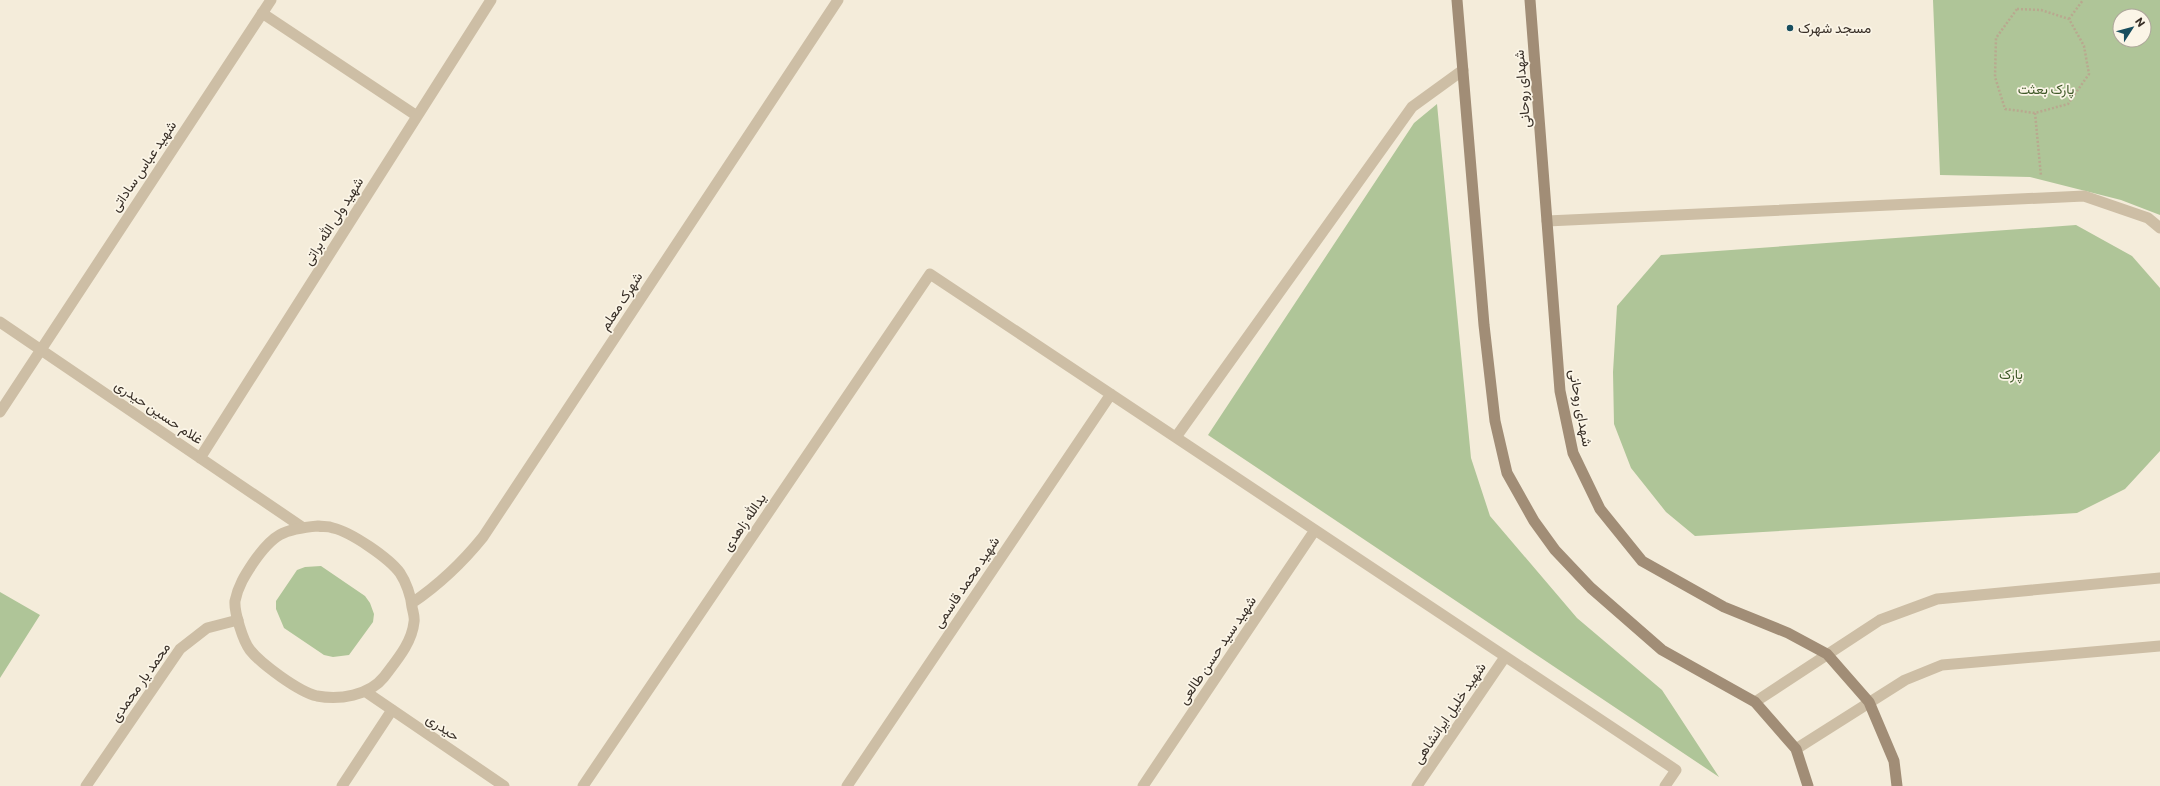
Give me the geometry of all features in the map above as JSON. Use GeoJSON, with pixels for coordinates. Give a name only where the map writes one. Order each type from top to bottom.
{"type":"FeatureCollection","features":[{"type":"Feature","properties":{"kind":"main road"},"geometry":{"type":"LineString","coordinates":[[1457,0],[1485,333],[1495,421],[1507,473],[1534,521],[1555,550],[1591,588],[1662,650],[1755,702],[1796,749],[1808,786]]}},
{"type":"Feature","properties":{"kind":"main road","name":"شهدای روحانی"},"geometry":{"type":"LineString","coordinates":[[1530,0],[1560,391],[1573,453],[1600,509],[1642,561],[1724,607],[1788,633],[1827,654],[1869,702],[1894,761],[1897,786]]}},
{"type":"Feature","properties":{"kind":"street","name":"شهید عباس ساداتی"},"geometry":{"type":"LineString","coordinates":[[0,412],[40,349],[271,0]]}},
{"type":"Feature","properties":{"kind":"street","name":"شهید ولی الله براتی"},"geometry":{"type":"LineString","coordinates":[[200,458],[491,0]]}},
{"type":"Feature","properties":{"kind":"street","name":"شهرک معلم"},"geometry":{"type":"LineString","coordinates":[[412,603],[437,586],[462,563],[483,537],[837,0]]}},
{"type":"Feature","properties":{"kind":"street"},"geometry":{"type":"LineString","coordinates":[[262,13],[417,116]]}},
{"type":"Feature","properties":{"kind":"street"},"geometry":{"type":"LineString","coordinates":[[1176,437],[1412,107],[1462,70]]}},
{"type":"Feature","properties":{"kind":"street"},"geometry":{"type":"LineString","coordinates":[[1547,221],[2084,196],[2148,218],[2160,228]]}},
{"type":"Feature","properties":{"kind":"street","name":"یدالله زاهدی"},"geometry":{"type":"LineString","coordinates":[[583,786],[930,274],[1111,394]]}},
{"type":"Feature","properties":{"kind":"street","name":"غلام حسین حیدری"},"geometry":{"type":"LineString","coordinates":[[0,322],[302,527]]}},
{"type":"Feature","properties":{"kind":"street"},"geometry":{"type":"LineString","coordinates":[[1111,394],[1676,770],[1665,786]]}},
{"type":"Feature","properties":{"kind":"street","name":"شهید محمد قاسمی"},"geometry":{"type":"LineString","coordinates":[[847,786],[1111,394]]}},
{"type":"Feature","properties":{"kind":"street"},"geometry":{"type":"LineString","coordinates":[[302,527],[333,528],[359,541],[389,562],[400,574],[412,603],[414,622],[409,641],[382,680],[366,692],[331,697],[316,696],[302,690],[249,650],[238,620],[235,602],[241,583],[259,554],[268,543],[284,531],[302,527]]}},
{"type":"Feature","properties":{"kind":"street","name":"شهید سید حسن طالعی"},"geometry":{"type":"LineString","coordinates":[[1143,786],[1315,530]]}},
{"type":"Feature","properties":{"kind":"street"},"geometry":{"type":"LineString","coordinates":[[1755,702],[1880,620],[1937,599],[2160,578]]}},
{"type":"Feature","properties":{"kind":"street","name":"محمد یار محمدی"},"geometry":{"type":"LineString","coordinates":[[86,786],[180,649],[207,628],[238,620]]}},
{"type":"Feature","properties":{"kind":"street"},"geometry":{"type":"LineString","coordinates":[[1796,749],[1905,680],[1942,665],[2160,646]]}},
{"type":"Feature","properties":{"kind":"street","name":"شهید خلیل ایرانشاهی"},"geometry":{"type":"LineString","coordinates":[[1417,786],[1505,657]]}},
{"type":"Feature","properties":{"kind":"street","name":"حیدری"},"geometry":{"type":"LineString","coordinates":[[366,692],[504,786]]}},
{"type":"Feature","properties":{"kind":"street"},"geometry":{"type":"LineString","coordinates":[[342,786],[392,710]]}},
{"type":"Feature","properties":{"kind":"path"},"geometry":{"type":"LineString","coordinates":[[2069,19],[2083,0]]}},
{"type":"Feature","properties":{"kind":"path"},"geometry":{"type":"LineString","coordinates":[[2017,9],[2041,10],[2069,19],[2084,46],[2089,74],[2068,104],[2035,113],[2005,109],[1995,77],[1996,38],[2017,9]]}},
{"type":"Feature","properties":{"kind":"path"},"geometry":{"type":"LineString","coordinates":[[2035,113],[2042,198]]}},
{"type":"Feature","properties":{"kind":"green space","name":"پارک بعثت"},"geometry":{"type":"Polygon","coordinates":[[[1933,0],[2160,0],[2160,215],[2121,200],[2030,177],[1940,175],[1933,0]]]}},
{"type":"Feature","properties":{"kind":"green space"},"geometry":{"type":"Polygon","coordinates":[[[1437,104],[1471,458],[1490,516],[1577,618],[1662,690],[1719,777],[1208,435],[1414,123],[1437,104]]]}},
{"type":"Feature","properties":{"kind":"green space","name":"پارک"},"geometry":{"type":"Polygon","coordinates":[[[2076,225],[2132,256],[2160,288],[2160,451],[2125,489],[2077,513],[1695,536],[1666,512],[1631,468],[1614,424],[1613,372],[1617,306],[1661,255],[2076,225]]]}},
{"type":"Feature","properties":{"kind":"green space"},"geometry":{"type":"Polygon","coordinates":[[[321,566],[365,596],[370,603],[374,614],[373,622],[349,655],[333,657],[324,655],[284,628],[276,609],[276,601],[297,570],[305,567],[321,566]]]}},
{"type":"Feature","properties":{"kind":"green space"},"geometry":{"type":"Polygon","coordinates":[[[0,592],[40,615],[0,678],[0,592]]]}},
{"type":"Feature","properties":{"kind":"place","name":"مسجد شهرک"},"geometry":{"type":"Point","coordinates":[1790,28]}}]}
